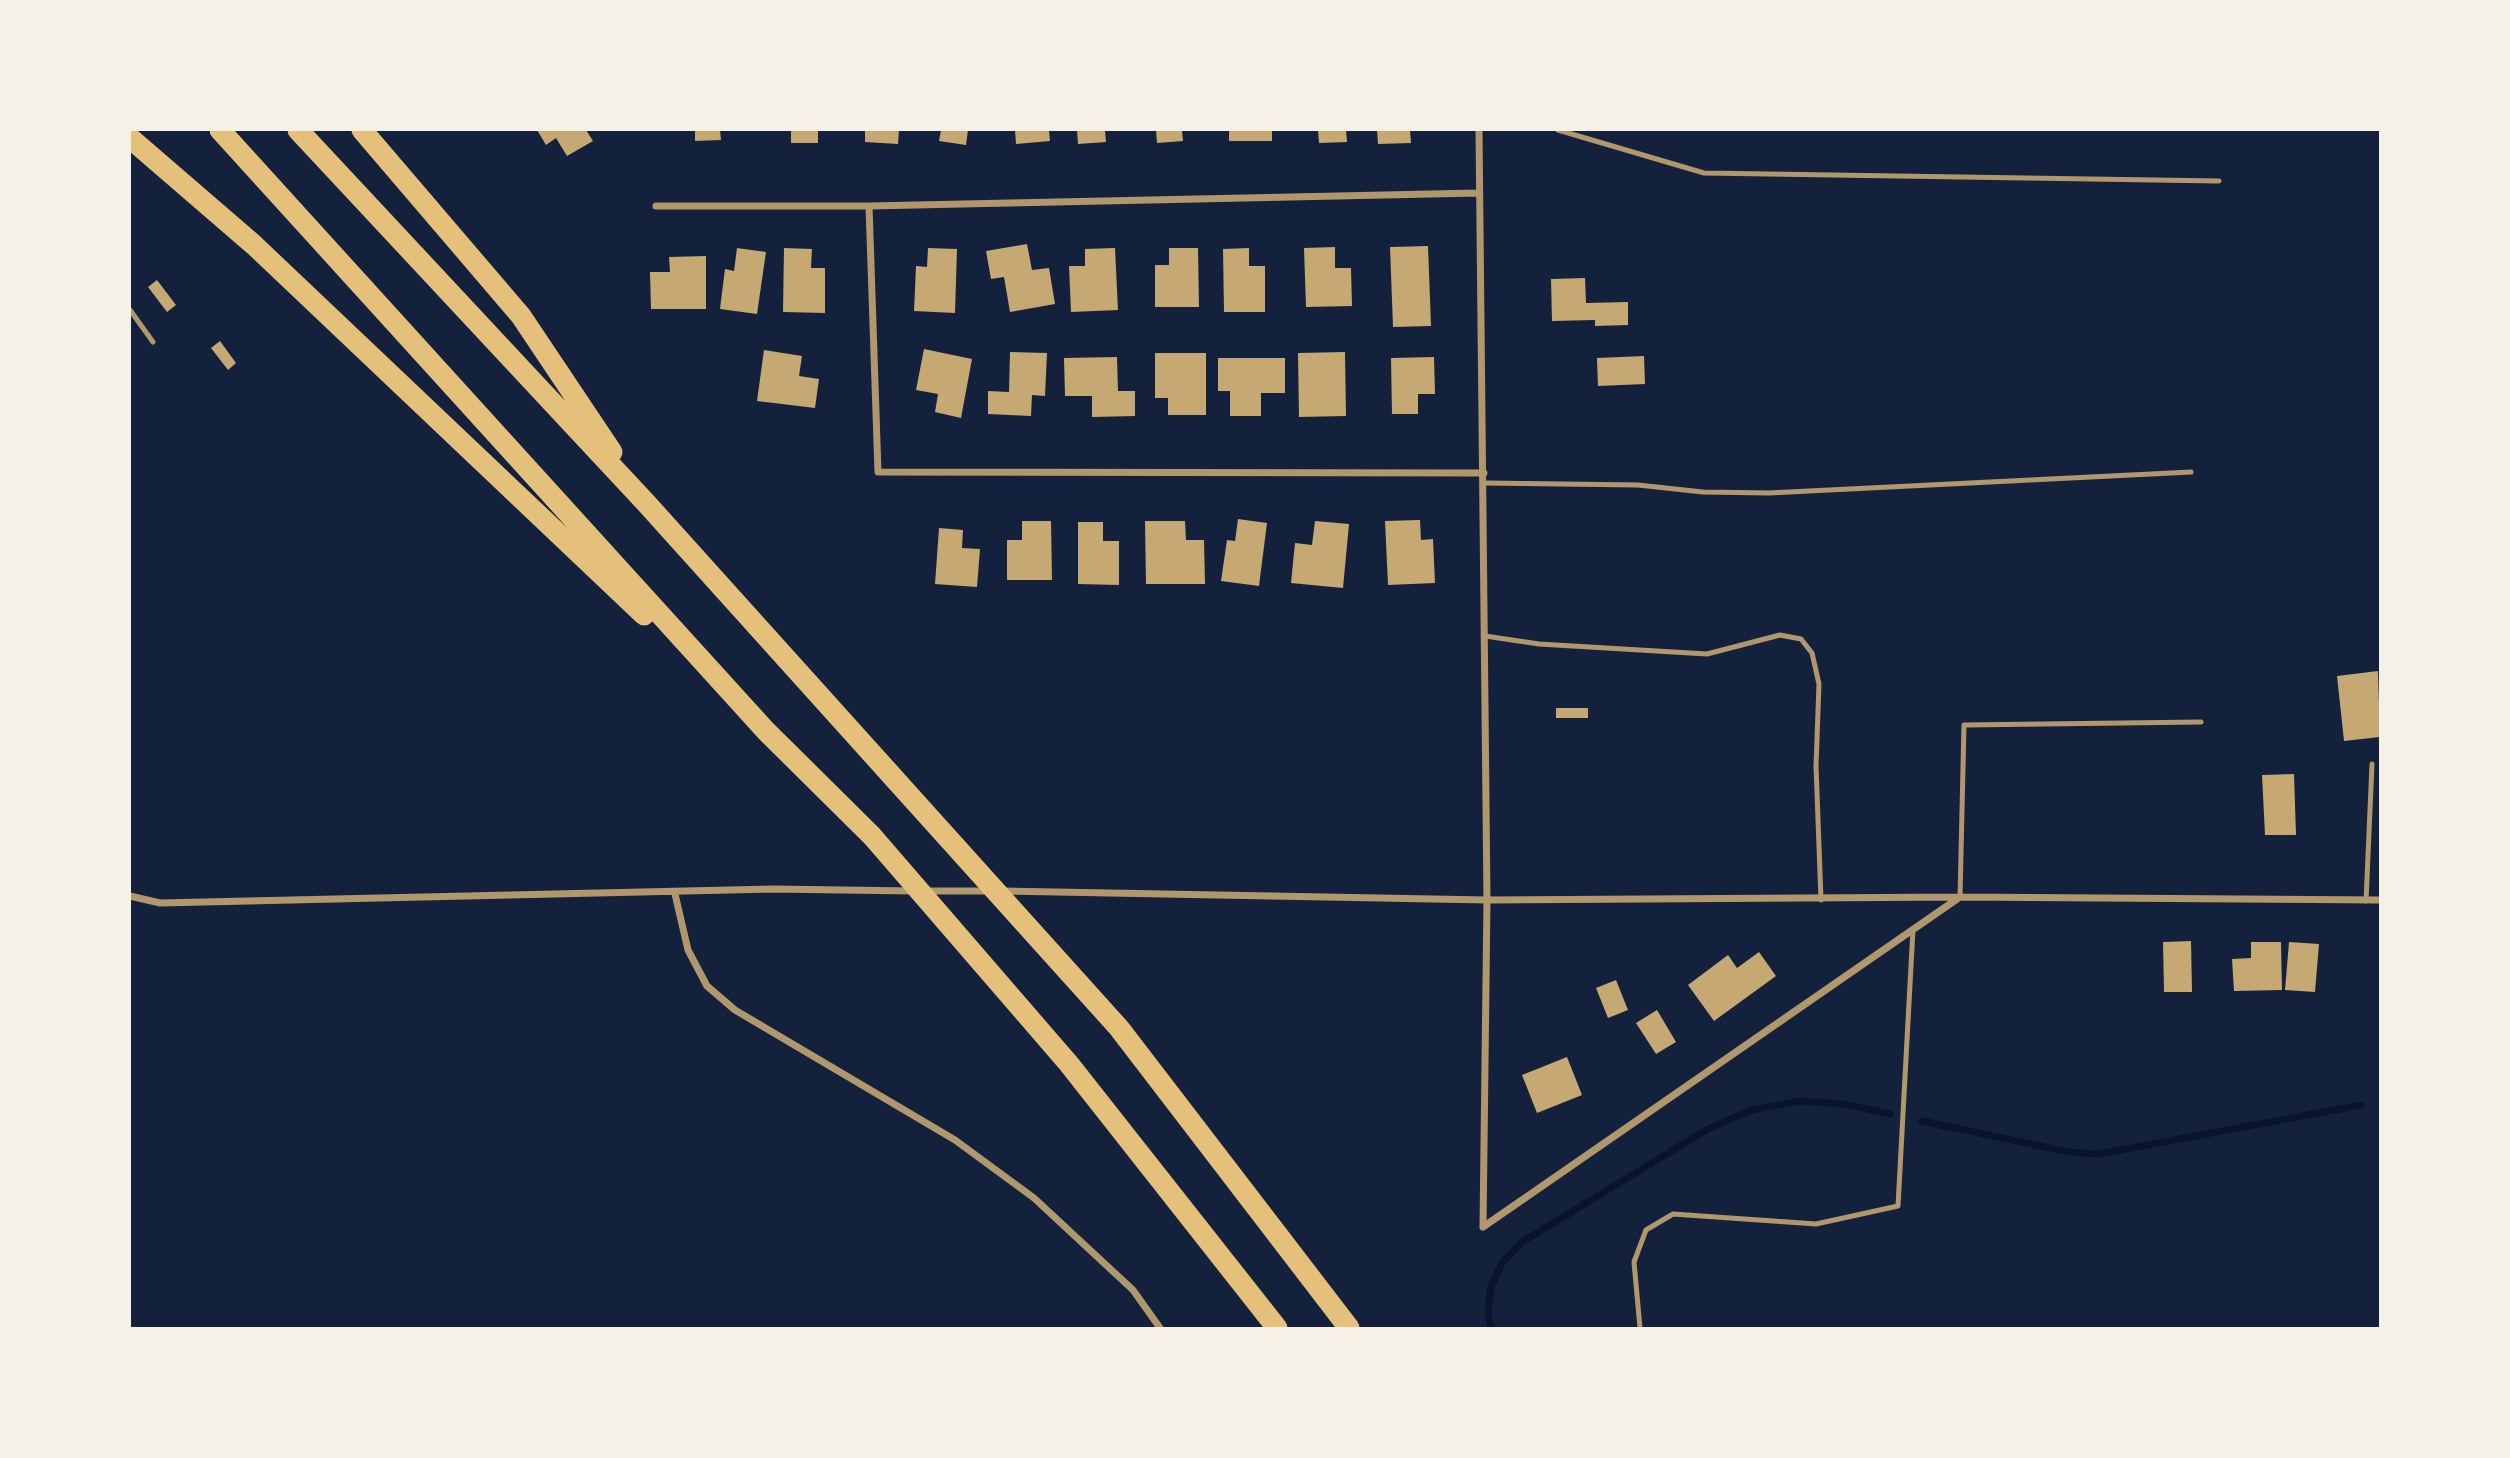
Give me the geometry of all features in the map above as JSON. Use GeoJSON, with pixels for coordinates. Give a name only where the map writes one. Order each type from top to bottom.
{"type":"FeatureCollection","features":[{"type":"Feature","properties":{"kind":"highway"},"geometry":{"type":"LineString","coordinates":[[220,130],[766,731]]}},
{"type":"Feature","properties":{"kind":"highway"},"geometry":{"type":"LineString","coordinates":[[298,130],[647,503],[1119,1028],[1349,1328]]}},
{"type":"Feature","properties":{"kind":"highway"},"geometry":{"type":"LineString","coordinates":[[362,130],[521,316],[647,503]]}},
{"type":"Feature","properties":{"kind":"highway"},"geometry":{"type":"LineString","coordinates":[[130,138],[254,245],[766,731],[872,836],[1069,1064],[1277,1328]]}},
{"type":"Feature","properties":{"kind":"street"},"geometry":{"type":"LineString","coordinates":[[1479,130],[1487,900],[1483,1227],[1960,897]]}},
{"type":"Feature","properties":{"kind":"street"},"geometry":{"type":"LineString","coordinates":[[656,206],[869,206],[1478,193]]}},
{"type":"Feature","properties":{"kind":"street"},"geometry":{"type":"LineString","coordinates":[[869,206],[878,472],[1484,473]]}},
{"type":"Feature","properties":{"kind":"street"},"geometry":{"type":"LineString","coordinates":[[130,896],[160,903],[773,890],[1140,892],[1487,900],[1821,900],[1960,897],[2381,900]]}},
{"type":"Feature","properties":{"kind":"street"},"geometry":{"type":"LineString","coordinates":[[675,894],[688,950],[707,986],[735,1010],[956,1140],[1034,1198],[1133,1290],[1160,1328]]}},
{"type":"Feature","properties":{"kind":"lane"},"geometry":{"type":"LineString","coordinates":[[1558,130],[1704,173],[2219,181]]}},
{"type":"Feature","properties":{"kind":"lane"},"geometry":{"type":"LineString","coordinates":[[130,310],[153,342]]}},
{"type":"Feature","properties":{"kind":"lane"},"geometry":{"type":"LineString","coordinates":[[1484,483],[1638,485],[1703,492],[1769,493],[2191,472]]}},
{"type":"Feature","properties":{"kind":"lane"},"geometry":{"type":"LineString","coordinates":[[1485,636],[1539,644],[1707,653],[1780,635],[1801,639],[1812,653],[1819,684],[1816,766],[1821,900]]}},
{"type":"Feature","properties":{"kind":"lane"},"geometry":{"type":"LineString","coordinates":[[1960,897],[1964,725],[2201,722]]}},
{"type":"Feature","properties":{"kind":"lane"},"geometry":{"type":"LineString","coordinates":[[2366,901],[2372,764]]}},
{"type":"Feature","properties":{"kind":"lane"},"geometry":{"type":"LineString","coordinates":[[1640,1328],[1634,1262],[1646,1230],[1673,1214],[1816,1224],[1898,1206],[1913,929]]}},
{"type":"Feature","properties":{"kind":"building"},"geometry":{"type":"Polygon","coordinates":[[[537,130],[586,130],[593,141],[567,156],[556,138],[546,145],[537,130]]]}},
{"type":"Feature","properties":{"kind":"building"},"geometry":{"type":"Polygon","coordinates":[[[695,130],[720,130],[721,140],[695,141],[695,130]]]}},
{"type":"Feature","properties":{"kind":"building"},"geometry":{"type":"Polygon","coordinates":[[[791,130],[818,130],[818,143],[791,143],[791,130]]]}},
{"type":"Feature","properties":{"kind":"building"},"geometry":{"type":"Polygon","coordinates":[[[865,130],[899,130],[898,144],[865,142],[865,130]]]}},
{"type":"Feature","properties":{"kind":"building"},"geometry":{"type":"Polygon","coordinates":[[[941,130],[968,130],[966,145],[939,141],[941,130]]]}},
{"type":"Feature","properties":{"kind":"building"},"geometry":{"type":"Polygon","coordinates":[[[1015,130],[1049,130],[1050,141],[1016,144],[1015,130]]]}},
{"type":"Feature","properties":{"kind":"building"},"geometry":{"type":"Polygon","coordinates":[[[1077,130],[1105,130],[1106,142],[1078,144],[1077,130]]]}},
{"type":"Feature","properties":{"kind":"building"},"geometry":{"type":"Polygon","coordinates":[[[1156,130],[1182,130],[1183,141],[1157,143],[1156,130]]]}},
{"type":"Feature","properties":{"kind":"building"},"geometry":{"type":"Polygon","coordinates":[[[1229,130],[1272,130],[1272,141],[1229,141],[1229,130]]]}},
{"type":"Feature","properties":{"kind":"building"},"geometry":{"type":"Polygon","coordinates":[[[1318,130],[1346,130],[1347,142],[1319,143],[1318,130]]]}},
{"type":"Feature","properties":{"kind":"building"},"geometry":{"type":"Polygon","coordinates":[[[1377,130],[1410,130],[1411,143],[1378,144],[1377,130]]]}},
{"type":"Feature","properties":{"kind":"building"},"geometry":{"type":"Polygon","coordinates":[[[1027,244],[1032,270],[1049,268],[1055,304],[1010,312],[1004,277],[991,279],[986,251],[1027,244]]]}},
{"type":"Feature","properties":{"kind":"building"},"geometry":{"type":"Polygon","coordinates":[[[1428,246],[1431,326],[1393,327],[1390,247],[1428,246]]]}},
{"type":"Feature","properties":{"kind":"building"},"geometry":{"type":"Polygon","coordinates":[[[1335,247],[1335,268],[1351,268],[1352,306],[1306,307],[1304,248],[1335,247]]]}},
{"type":"Feature","properties":{"kind":"building"},"geometry":{"type":"Polygon","coordinates":[[[737,248],[766,252],[757,314],[720,309],[725,269],[734,271],[737,248]]]}},
{"type":"Feature","properties":{"kind":"building"},"geometry":{"type":"Polygon","coordinates":[[[784,248],[812,249],[811,268],[825,268],[825,313],[783,312],[784,248]]]}},
{"type":"Feature","properties":{"kind":"building"},"geometry":{"type":"Polygon","coordinates":[[[928,248],[957,249],[955,313],[914,311],[916,266],[927,267],[928,248]]]}},
{"type":"Feature","properties":{"kind":"building"},"geometry":{"type":"Polygon","coordinates":[[[1115,248],[1118,310],[1071,312],[1069,266],[1085,266],[1085,249],[1115,248]]]}},
{"type":"Feature","properties":{"kind":"building"},"geometry":{"type":"Polygon","coordinates":[[[1169,248],[1198,248],[1199,307],[1155,307],[1155,265],[1169,265],[1169,248]]]}},
{"type":"Feature","properties":{"kind":"building"},"geometry":{"type":"Polygon","coordinates":[[[1249,248],[1249,266],[1265,266],[1265,312],[1224,312],[1223,249],[1249,248]]]}},
{"type":"Feature","properties":{"kind":"building"},"geometry":{"type":"Polygon","coordinates":[[[706,256],[706,309],[651,309],[650,272],[670,272],[669,257],[706,256]]]}},
{"type":"Feature","properties":{"kind":"building"},"geometry":{"type":"Polygon","coordinates":[[[1585,278],[1586,303],[1628,302],[1628,325],[1595,326],[1595,320],[1552,321],[1551,279],[1585,278]]]}},
{"type":"Feature","properties":{"kind":"building"},"geometry":{"type":"Polygon","coordinates":[[[157,280],[176,305],[167,312],[148,287],[157,280]]]}},
{"type":"Feature","properties":{"kind":"building"},"geometry":{"type":"Polygon","coordinates":[[[220,341],[236,363],[228,370],[211,348],[220,341]]]}},
{"type":"Feature","properties":{"kind":"building"},"geometry":{"type":"Polygon","coordinates":[[[924,349],[972,359],[961,418],[935,412],[938,394],[916,390],[924,349]]]}},
{"type":"Feature","properties":{"kind":"building"},"geometry":{"type":"Polygon","coordinates":[[[764,350],[802,356],[799,376],[819,379],[815,408],[757,401],[764,350]]]}},
{"type":"Feature","properties":{"kind":"building"},"geometry":{"type":"Polygon","coordinates":[[[1010,352],[1047,353],[1045,396],[1032,395],[1031,416],[988,414],[988,391],[1009,392],[1010,352]]]}},
{"type":"Feature","properties":{"kind":"building"},"geometry":{"type":"Polygon","coordinates":[[[1345,352],[1346,416],[1299,417],[1298,353],[1345,352]]]}},
{"type":"Feature","properties":{"kind":"building"},"geometry":{"type":"Polygon","coordinates":[[[1155,353],[1206,353],[1206,415],[1168,415],[1168,398],[1155,398],[1155,353]]]}},
{"type":"Feature","properties":{"kind":"building"},"geometry":{"type":"Polygon","coordinates":[[[1644,356],[1645,384],[1598,386],[1597,358],[1644,356]]]}},
{"type":"Feature","properties":{"kind":"building"},"geometry":{"type":"Polygon","coordinates":[[[1117,357],[1118,391],[1135,391],[1135,416],[1092,417],[1092,396],[1065,396],[1064,358],[1117,357]]]}},
{"type":"Feature","properties":{"kind":"building"},"geometry":{"type":"Polygon","coordinates":[[[1434,357],[1435,394],[1418,394],[1418,414],[1392,414],[1391,358],[1434,357]]]}},
{"type":"Feature","properties":{"kind":"building"},"geometry":{"type":"Polygon","coordinates":[[[1218,358],[1285,358],[1285,393],[1261,393],[1261,416],[1230,416],[1230,391],[1218,391],[1218,358]]]}},
{"type":"Feature","properties":{"kind":"building"},"geometry":{"type":"Polygon","coordinates":[[[1238,519],[1267,523],[1259,586],[1221,581],[1227,540],[1235,541],[1238,519]]]}},
{"type":"Feature","properties":{"kind":"building"},"geometry":{"type":"Polygon","coordinates":[[[1420,520],[1421,540],[1433,539],[1435,583],[1388,585],[1385,521],[1420,520]]]}},
{"type":"Feature","properties":{"kind":"building"},"geometry":{"type":"Polygon","coordinates":[[[1022,521],[1051,521],[1052,580],[1007,580],[1007,540],[1022,540],[1022,521]]]}},
{"type":"Feature","properties":{"kind":"building"},"geometry":{"type":"Polygon","coordinates":[[[1145,521],[1185,521],[1186,540],[1204,540],[1205,584],[1146,584],[1145,521]]]}},
{"type":"Feature","properties":{"kind":"building"},"geometry":{"type":"Polygon","coordinates":[[[1315,521],[1349,524],[1343,588],[1291,583],[1295,543],[1312,545],[1315,521]]]}},
{"type":"Feature","properties":{"kind":"building"},"geometry":{"type":"Polygon","coordinates":[[[1078,522],[1103,522],[1103,541],[1119,541],[1119,585],[1078,584],[1078,522]]]}},
{"type":"Feature","properties":{"kind":"building"},"geometry":{"type":"Polygon","coordinates":[[[939,528],[963,530],[962,548],[980,549],[977,587],[935,584],[939,528]]]}},
{"type":"Feature","properties":{"kind":"building"},"geometry":{"type":"Polygon","coordinates":[[[2378,671],[2380,737],[2344,741],[2337,676],[2378,671]]]}},
{"type":"Feature","properties":{"kind":"building"},"geometry":{"type":"Polygon","coordinates":[[[1556,708],[1588,708],[1588,718],[1556,718],[1556,708]]]}},
{"type":"Feature","properties":{"kind":"building"},"geometry":{"type":"Polygon","coordinates":[[[2294,774],[2296,835],[2265,835],[2262,775],[2294,774]]]}},
{"type":"Feature","properties":{"kind":"building"},"geometry":{"type":"Polygon","coordinates":[[[2191,941],[2192,992],[2164,992],[2163,942],[2191,941]]]}},
{"type":"Feature","properties":{"kind":"building"},"geometry":{"type":"Polygon","coordinates":[[[2251,942],[2281,942],[2282,990],[2234,991],[2232,959],[2251,958],[2251,942]]]}},
{"type":"Feature","properties":{"kind":"building"},"geometry":{"type":"Polygon","coordinates":[[[2289,942],[2319,944],[2315,992],[2285,990],[2289,942]]]}},
{"type":"Feature","properties":{"kind":"building"},"geometry":{"type":"Polygon","coordinates":[[[1759,952],[1776,976],[1714,1021],[1688,985],[1728,955],[1737,968],[1759,952]]]}},
{"type":"Feature","properties":{"kind":"building"},"geometry":{"type":"Polygon","coordinates":[[[1616,980],[1628,1010],[1608,1018],[1596,988],[1616,980]]]}},
{"type":"Feature","properties":{"kind":"building"},"geometry":{"type":"Polygon","coordinates":[[[1657,1010],[1676,1042],[1656,1054],[1636,1023],[1657,1010]]]}},
{"type":"Feature","properties":{"kind":"building"},"geometry":{"type":"Polygon","coordinates":[[[1567,1057],[1582,1095],[1537,1113],[1522,1075],[1567,1057]]]}},
{"type":"Feature","properties":{"kind":"waterway"},"geometry":{"type":"LineString","coordinates":[[1491,1328],[1488,1313],[1491,1287],[1502,1263],[1522,1242],[1708,1129],[1751,1110],[1800,1101],[1844,1104],[1890,1114]]}},
{"type":"Feature","properties":{"kind":"waterway"},"geometry":{"type":"LineString","coordinates":[[1922,1121],[2069,1152],[2099,1154],[2361,1105]]}}]}
